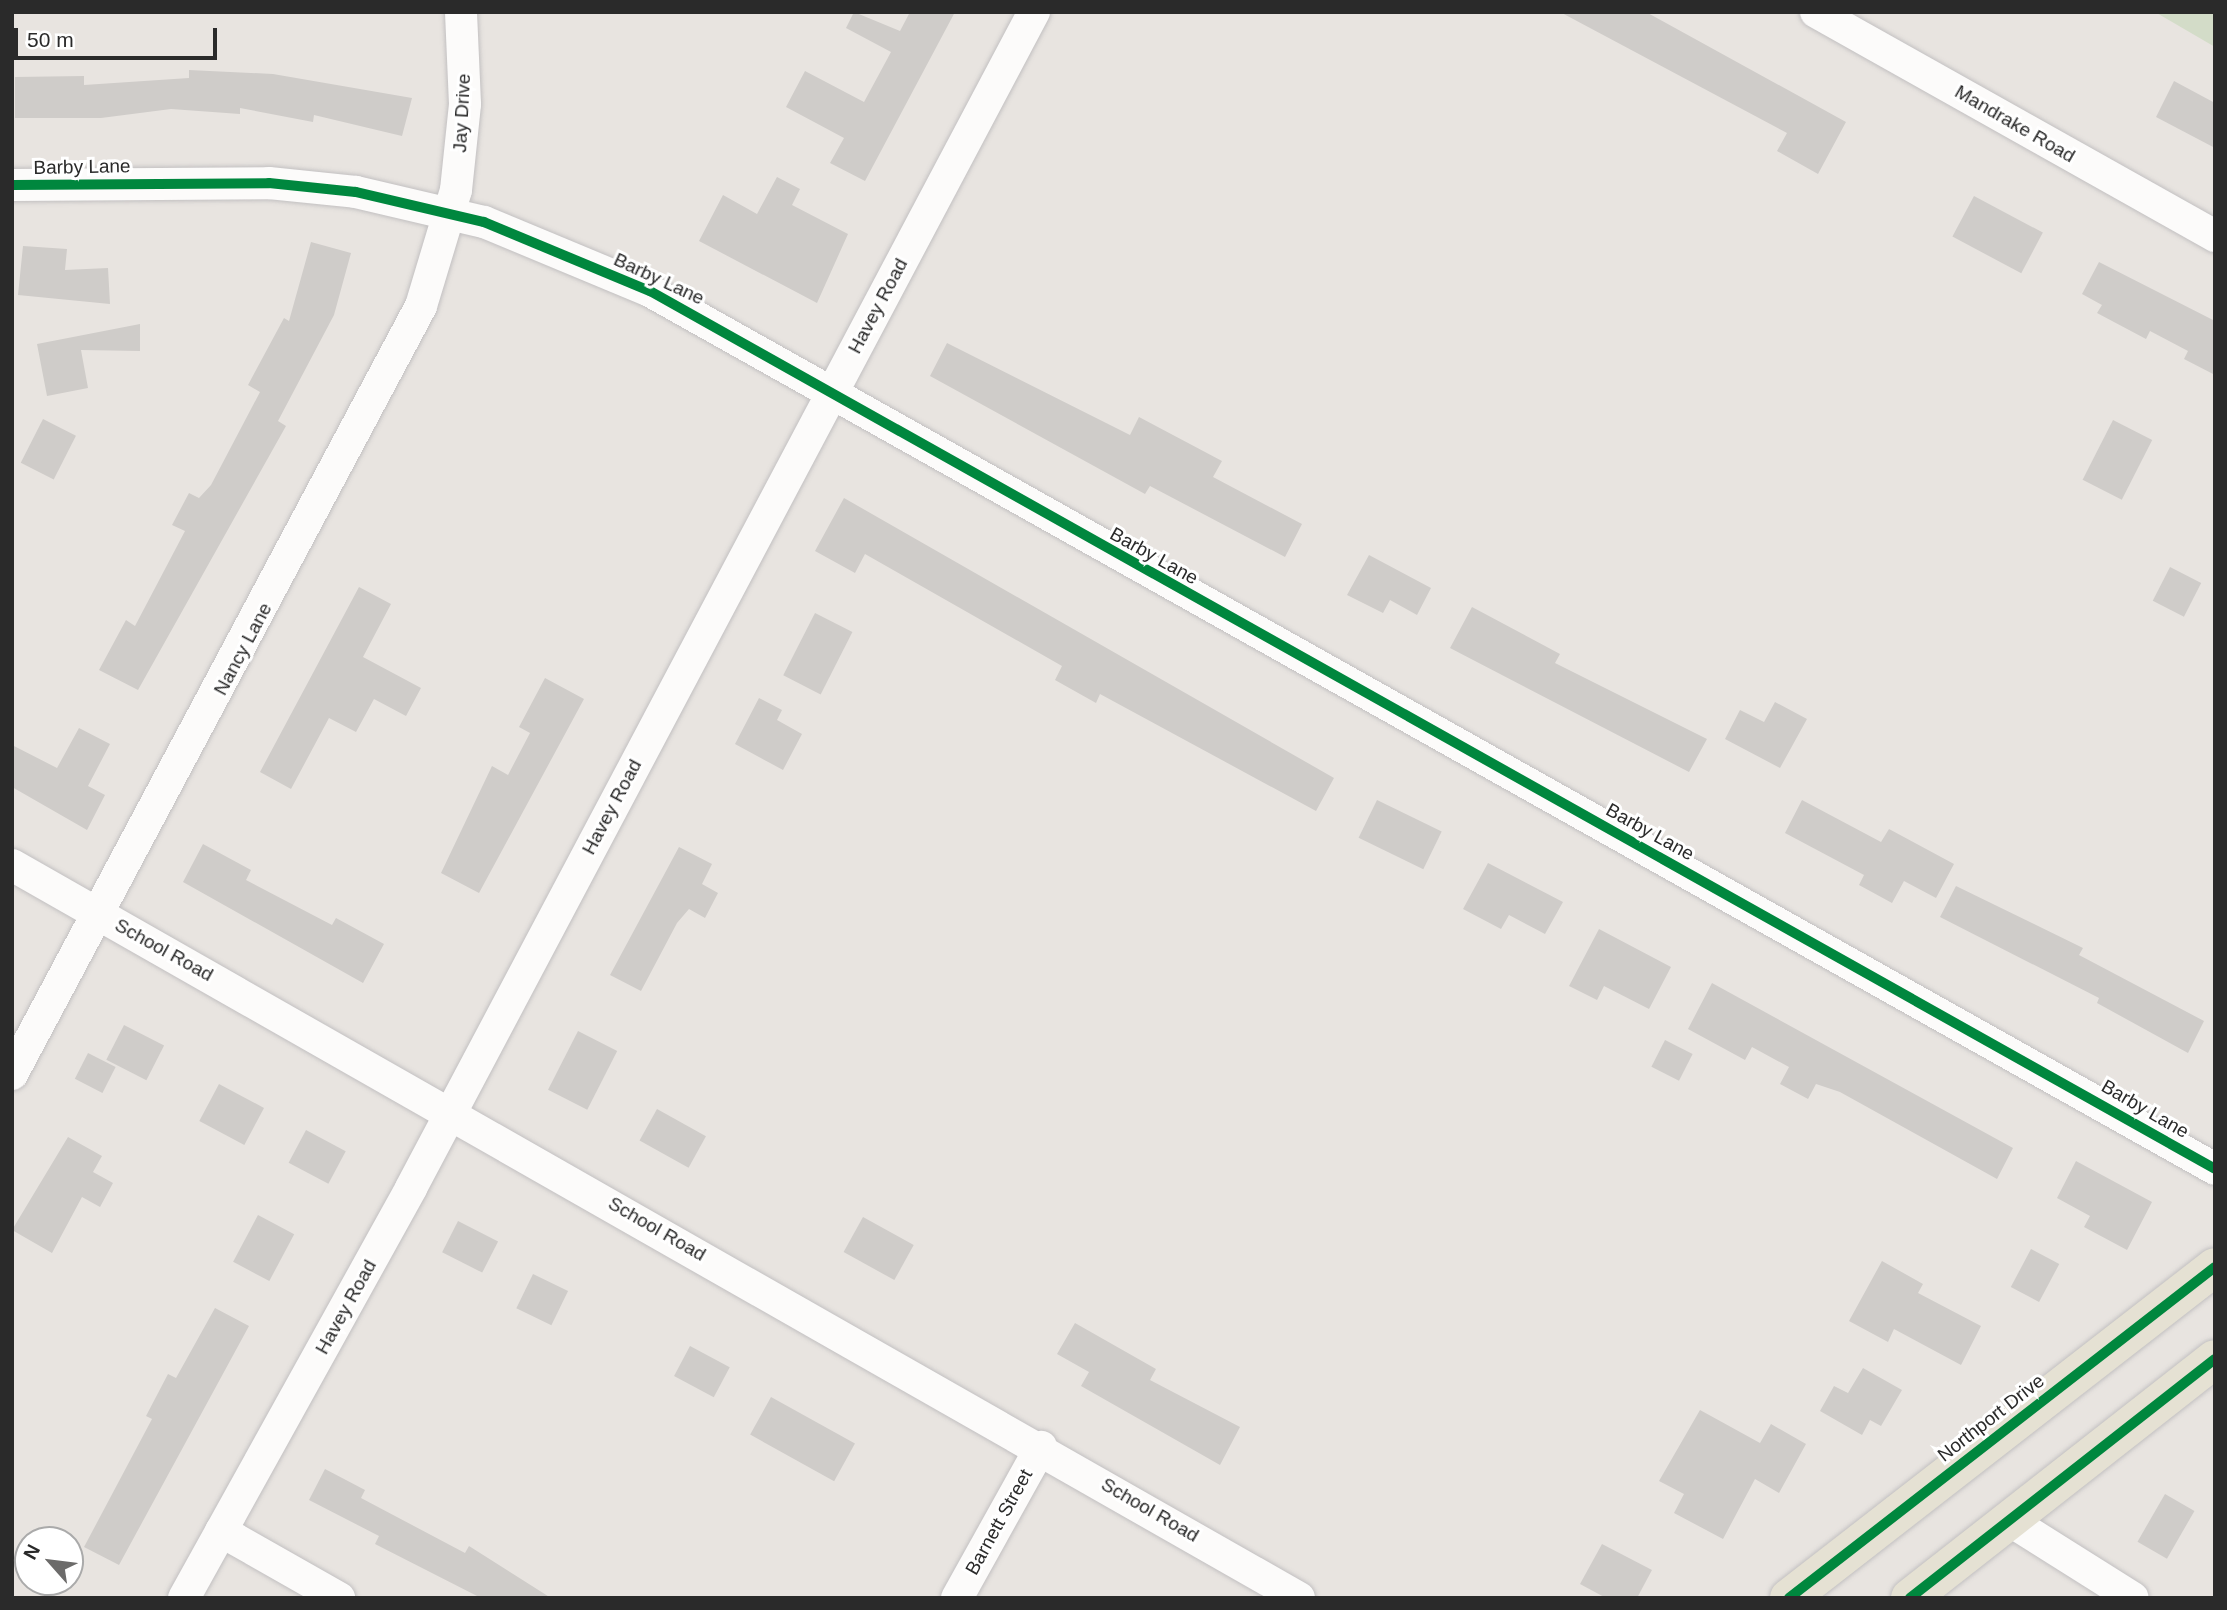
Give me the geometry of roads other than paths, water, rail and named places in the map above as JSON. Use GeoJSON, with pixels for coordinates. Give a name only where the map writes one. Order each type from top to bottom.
{"type":"FeatureCollection","features":[{"type":"Feature","properties":{"kind":"main road","name":"Northport Drive"},"geometry":{"type":"LineString","coordinates":[[1788,1598],[2215,1267]]}},
{"type":"Feature","properties":{"kind":"main road"},"geometry":{"type":"LineString","coordinates":[[1910,1598],[2215,1359]]}},
{"type":"Feature","properties":{"kind":"street","name":"Jay Drive"},"geometry":{"type":"LineString","coordinates":[[450,213],[465,104],[461,12]]}},
{"type":"Feature","properties":{"kind":"street","name":"Havey Road"},"geometry":{"type":"LineString","coordinates":[[184,1598],[450,1111],[1034,12]]}},
{"type":"Feature","properties":{"kind":"street","name":"Mandrake Road"},"geometry":{"type":"LineString","coordinates":[[1816,12],[2215,236]]}},
{"type":"Feature","properties":{"kind":"street","name":"Barby Lane"},"geometry":{"type":"LineString","coordinates":[[12,185],[270,183],[356,192],[450,213],[650,291],[2215,1170]]}},
{"type":"Feature","properties":{"kind":"street","name":"Nancy Lane"},"geometry":{"type":"LineString","coordinates":[[12,1074],[100,915],[421,306],[450,213]]}},
{"type":"Feature","properties":{"kind":"street","name":"School Road"},"geometry":{"type":"LineString","coordinates":[[12,865],[1041,1447],[1299,1598]]}},
{"type":"Feature","properties":{"kind":"street","name":"Barnett Street"},"geometry":{"type":"LineString","coordinates":[[957,1598],[1041,1447]]}},
{"type":"Feature","properties":{"kind":"street"},"geometry":{"type":"LineString","coordinates":[[2009,1520],[2133,1598]]}},
{"type":"Feature","properties":{"kind":"street"},"geometry":{"type":"LineString","coordinates":[[221,1531],[339,1598]]}}]}
